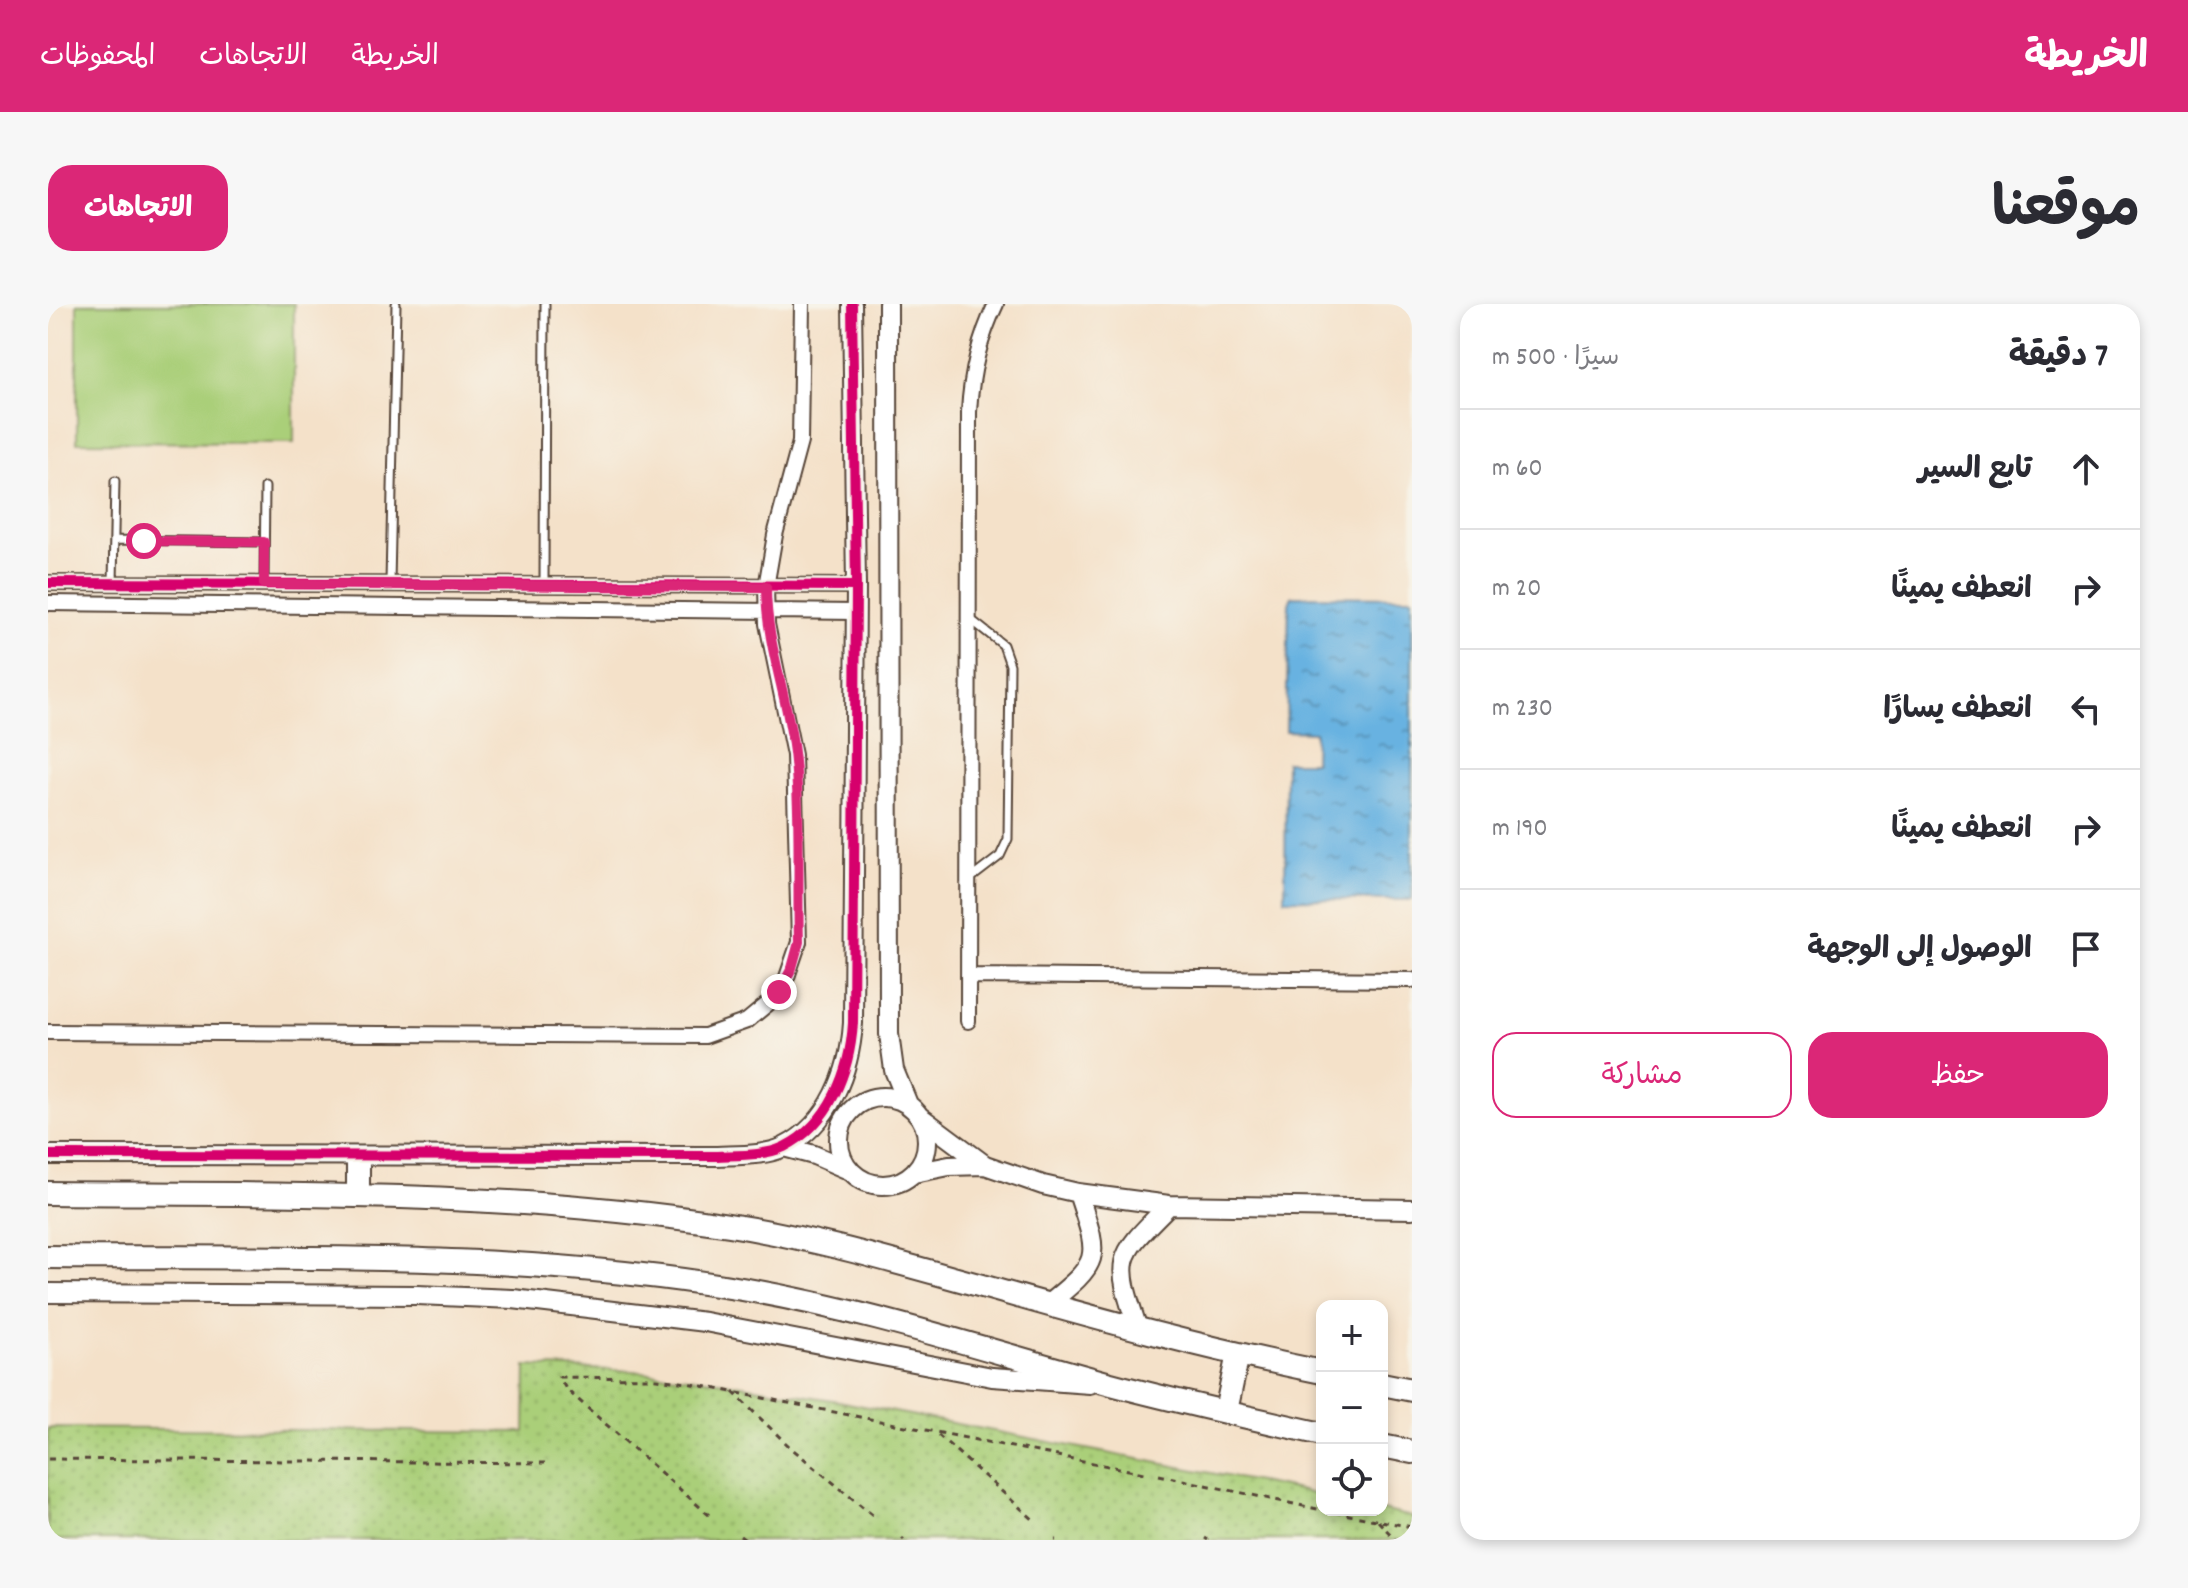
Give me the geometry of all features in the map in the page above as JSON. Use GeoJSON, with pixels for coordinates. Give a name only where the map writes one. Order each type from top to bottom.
{"type":"FeatureCollection","features":[{"type":"Feature","properties":{"kind":"main road"},"geometry":{"type":"LineString","coordinates":[[358,1158],[358,1196]]}},
{"type":"Feature","properties":{"kind":"main road"},"geometry":{"type":"LineString","coordinates":[[48,1193],[358,1196],[580,1207],[730,1225],[873,1254],[1138,1329],[1316,1371]]}},
{"type":"Feature","properties":{"kind":"main road"},"geometry":{"type":"LineString","coordinates":[[48,1257],[429,1261],[619,1272],[744,1289],[814,1304],[1111,1384],[1316,1433]]}},
{"type":"Feature","properties":{"kind":"main road"},"geometry":{"type":"LineString","coordinates":[[1226,1411],[1238,1354]]}},
{"type":"Feature","properties":{"kind":"main road"},"geometry":{"type":"LineString","coordinates":[[1388,1385],[1412,1390]]}},
{"type":"Feature","properties":{"kind":"main road"},"geometry":{"type":"LineString","coordinates":[[1388,1447],[1412,1452]]}},
{"type":"Feature","properties":{"kind":"street"},"geometry":{"type":"LineString","coordinates":[[48,1032],[705,1036],[747,1021],[759,1012],[779,992],[792,968],[799,942],[794,755],[766,610],[766,587],[775,535],[800,442],[802,304]]}},
{"type":"Feature","properties":{"kind":"street"},"geometry":{"type":"LineString","coordinates":[[784,1147],[818,1119],[831,1102],[848,1062],[853,1023],[856,586],[852,304]]}},
{"type":"Feature","properties":{"kind":"street"},"geometry":{"type":"LineString","coordinates":[[888,304],[889,1034],[894,1070],[908,1104],[985,1165],[1043,1185],[1078,1193],[1169,1205],[1412,1209]]}},
{"type":"Feature","properties":{"kind":"street"},"geometry":{"type":"LineString","coordinates":[[968,1021],[970,388],[979,343],[996,304]]}},
{"type":"Feature","properties":{"kind":"street"},"geometry":{"type":"LineString","coordinates":[[48,583],[856,586]]}},
{"type":"Feature","properties":{"kind":"street"},"geometry":{"type":"LineString","coordinates":[[48,603],[855,612]]}},
{"type":"Feature","properties":{"kind":"street"},"geometry":{"type":"LineString","coordinates":[[968,976],[1412,980]]}},
{"type":"Feature","properties":{"kind":"street"},"geometry":{"type":"LineString","coordinates":[[908,1104],[890,1097],[880,1097],[861,1103],[849,1114],[842,1125],[839,1145],[845,1163],[859,1178],[877,1184],[897,1183],[914,1173],[949,1166],[985,1165]]}},
{"type":"Feature","properties":{"kind":"street"},"geometry":{"type":"LineString","coordinates":[[831,1102],[849,1114]]}},
{"type":"Feature","properties":{"kind":"street"},"geometry":{"type":"LineString","coordinates":[[914,1173],[927,1147],[926,1127],[922,1118]]}},
{"type":"Feature","properties":{"kind":"street"},"geometry":{"type":"LineString","coordinates":[[48,1155],[693,1157],[741,1155],[784,1147],[814,1155],[851,1171]]}},
{"type":"Feature","properties":{"kind":"street"},"geometry":{"type":"LineString","coordinates":[[1047,1305],[1084,1274],[1093,1259],[1094,1244],[1078,1193]]}},
{"type":"Feature","properties":{"kind":"street"},"geometry":{"type":"LineString","coordinates":[[1138,1329],[1122,1281],[1123,1263],[1135,1239],[1169,1205]]}},
{"type":"Feature","properties":{"kind":"street"},"geometry":{"type":"LineString","coordinates":[[48,1293],[417,1295],[525,1300],[705,1322],[992,1377],[1111,1384]]}},
{"type":"Feature","properties":{"kind":"lane"},"geometry":{"type":"LineString","coordinates":[[390,585],[396,304]]}},
{"type":"Feature","properties":{"kind":"lane"},"geometry":{"type":"LineString","coordinates":[[544,586],[545,304]]}},
{"type":"Feature","properties":{"kind":"lane"},"geometry":{"type":"LineString","coordinates":[[113,583],[115,481]]}},
{"type":"Feature","properties":{"kind":"lane"},"geometry":{"type":"LineString","coordinates":[[264,584],[265,487]]}},
{"type":"Feature","properties":{"kind":"lane"},"geometry":{"type":"LineString","coordinates":[[114,540],[264,542]]}},
{"type":"Feature","properties":{"kind":"lane"},"geometry":{"type":"LineString","coordinates":[[968,880],[1000,856],[1008,839],[1010,672],[1009,658],[1003,645],[969,618]]}},
{"type":"Feature","properties":{"kind":"path"},"geometry":{"type":"LineString","coordinates":[[709,1515],[566,1389],[559,1377],[649,1378],[1144,1473]]}},
{"type":"Feature","properties":{"kind":"path"},"geometry":{"type":"LineString","coordinates":[[733,1392],[790,1447],[875,1517]]}},
{"type":"Feature","properties":{"kind":"path"},"geometry":{"type":"LineString","coordinates":[[935,1433],[1034,1520]]}},
{"type":"Feature","properties":{"kind":"path"},"geometry":{"type":"LineString","coordinates":[[48,1459],[545,1463]]}},
{"type":"Feature","properties":{"kind":"path"},"geometry":{"type":"LineString","coordinates":[[1159,1475],[1316,1509]]}},
{"type":"Feature","properties":{"kind":"path"},"geometry":{"type":"LineString","coordinates":[[1353,1516],[1412,1527]]}},
{"type":"Feature","properties":{"kind":"path"},"geometry":{"type":"LineString","coordinates":[[1378,1521],[1396,1540]]}},
{"type":"Feature","properties":{"kind":"path"},"geometry":{"type":"LineString","coordinates":[[740,1536],[745,1540]]}},
{"type":"Feature","properties":{"kind":"green space"},"geometry":{"type":"Polygon","coordinates":[[[77,304],[294,304],[294,443],[77,442],[77,304]]]}},
{"type":"Feature","properties":{"kind":"green space"},"geometry":{"type":"Polygon","coordinates":[[[526,1366],[632,1371],[706,1379],[832,1400],[1294,1489],[1316,1494],[1316,1516],[1388,1516],[1388,1511],[1412,1517],[1412,1540],[48,1540],[48,1428],[525,1432],[526,1366]]]}},
{"type":"Feature","properties":{"kind":"water"},"geometry":{"type":"Polygon","coordinates":[[[1292,596],[1412,597],[1412,900],[1285,899],[1286,762],[1314,762],[1315,732],[1286,731],[1289,604],[1292,596]]]}},
{"type":"Feature","properties":{"kind":"cycle path"},"geometry":{"type":"LineString","coordinates":[[48,1155],[760,1154],[784,1147],[814,1125],[835,1094],[842,1077],[853,1023],[856,586],[852,304]]}},
{"type":"Feature","properties":{"kind":"cycle path"},"geometry":{"type":"LineString","coordinates":[[48,583],[856,586]]}},
{"type":"Feature","properties":{"kind":"route"},"geometry":{"type":"LineString","coordinates":[[144,541],[264,542],[264,584],[766,587],[767,624],[792,736],[795,774],[799,942],[792,968],[779,992]]}}]}
